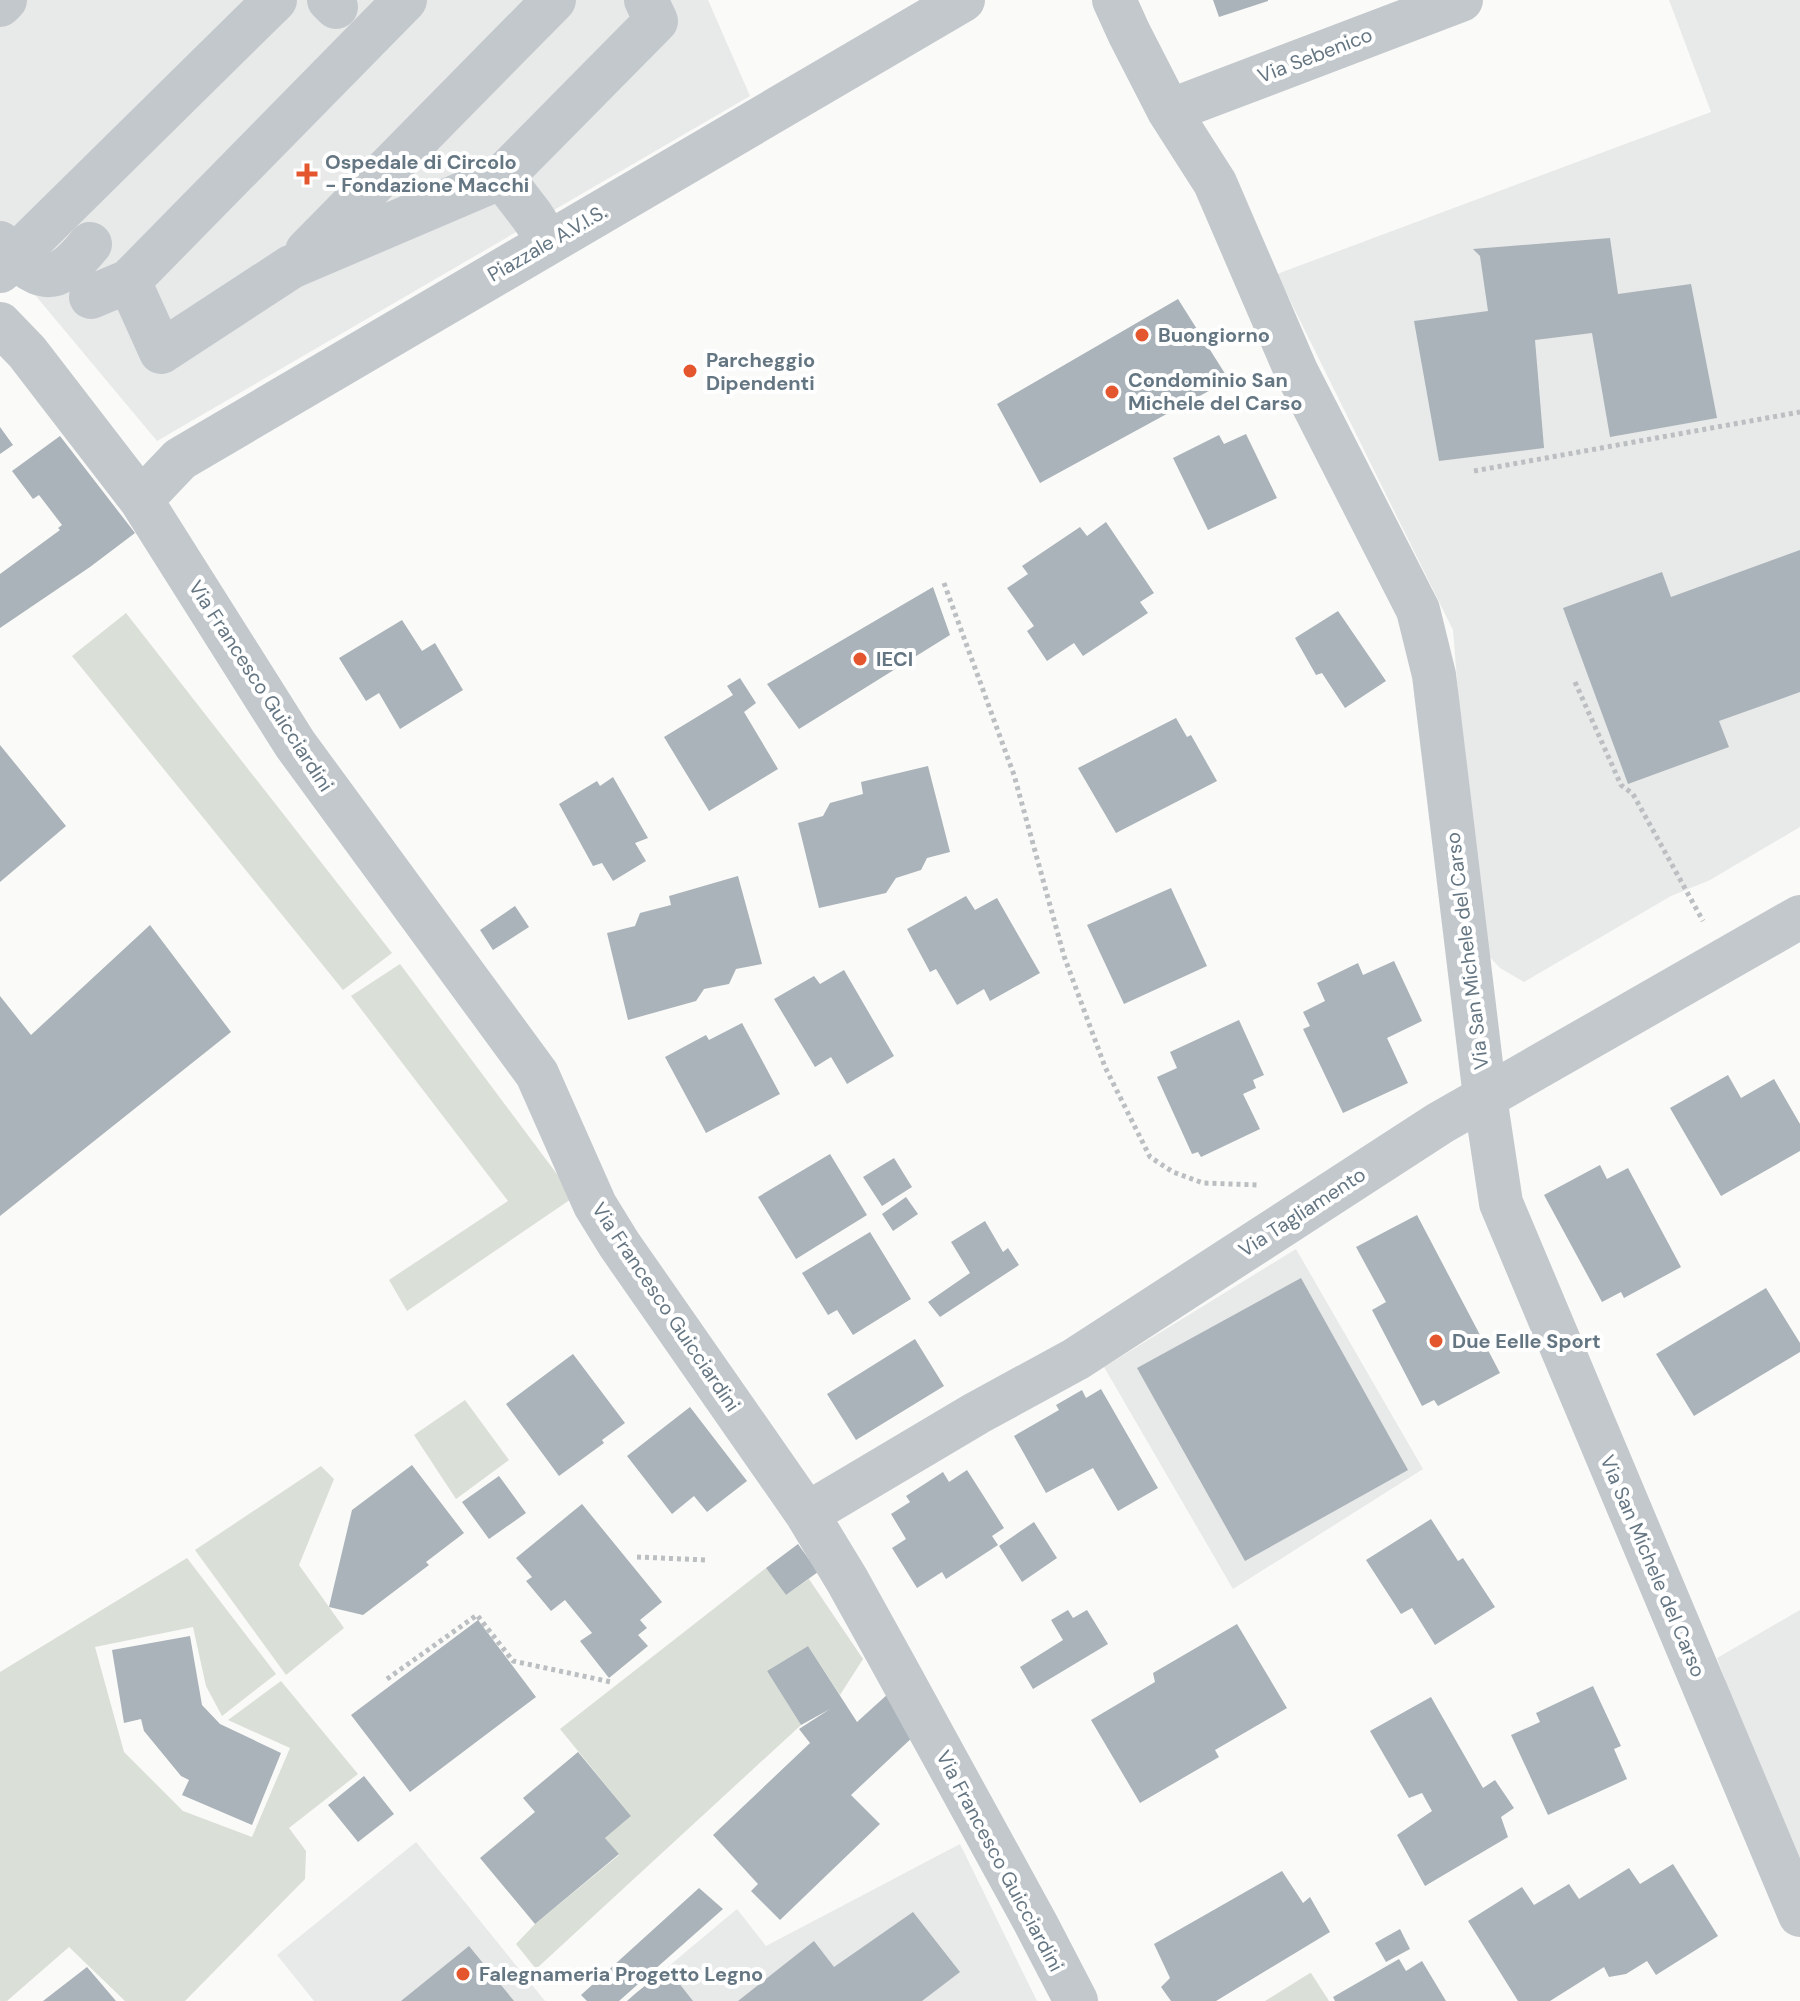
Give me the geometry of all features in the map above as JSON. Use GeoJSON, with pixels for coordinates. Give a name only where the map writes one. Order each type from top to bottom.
{"type":"FeatureCollection","features":[{"type":"Feature","properties":{"kind":"street"},"geometry":{"type":"LineString","coordinates":[[0,5],[5,0]]}},
{"type":"Feature","properties":{"kind":"street"},"geometry":{"type":"LineString","coordinates":[[90,244],[70,267],[55,275],[44,276],[5,257],[275,0]]}},
{"type":"Feature","properties":{"kind":"street"},"geometry":{"type":"LineString","coordinates":[[405,0],[110,289],[161,352],[291,267],[502,177],[656,21],[646,0]]}},
{"type":"Feature","properties":{"kind":"street"},"geometry":{"type":"LineString","coordinates":[[291,267],[554,0]]}},
{"type":"Feature","properties":{"kind":"street","name":"Piazzale A.V.I.S."},"geometry":{"type":"LineString","coordinates":[[141,500],[180,459],[963,0]]}},
{"type":"Feature","properties":{"kind":"street","name":"Via San Michele del Carso"},"geometry":{"type":"LineString","coordinates":[[1114,0],[1169,111],[1215,183],[1296,371],[1418,610],[1434,675],[1485,1097],[1501,1203],[1800,1915]]}},
{"type":"Feature","properties":{"kind":"street","name":"Via Sebenico"},"geometry":{"type":"LineString","coordinates":[[1169,111],[1461,0]]}},
{"type":"Feature","properties":{"kind":"street"},"geometry":{"type":"LineString","coordinates":[[502,177],[549,242]]}},
{"type":"Feature","properties":{"kind":"street","name":"Via Francesco Guicciardini"},"geometry":{"type":"LineString","coordinates":[[0,324],[27,352],[141,500],[295,744],[537,1074],[595,1205],[610,1231],[807,1514],[847,1580],[1076,2001]]}},
{"type":"Feature","properties":{"kind":"street","name":"Via Tagliamento"},"geometry":{"type":"LineString","coordinates":[[807,1514],[977,1413],[1076,1359],[1440,1123],[1800,917]]}},
{"type":"Feature","properties":{"kind":"path"},"geometry":{"type":"LineString","coordinates":[[1474,471],[1800,412]]}},
{"type":"Feature","properties":{"kind":"path"},"geometry":{"type":"LineString","coordinates":[[944,583],[1014,775],[1069,970],[1105,1067],[1150,1157],[1173,1172],[1203,1183],[1263,1185]]}},
{"type":"Feature","properties":{"kind":"path"},"geometry":{"type":"LineString","coordinates":[[1575,682],[1621,785],[1633,794],[1724,960]]}},
{"type":"Feature","properties":{"kind":"path"},"geometry":{"type":"LineString","coordinates":[[637,1557],[706,1560]]}},
{"type":"Feature","properties":{"kind":"path"},"geometry":{"type":"LineString","coordinates":[[387,1679],[477,1615],[513,1661],[611,1682]]}},
{"type":"Feature","properties":{"kind":"shaded area","name":"Ospedale di Circolo - Fondazione Macchi"},"geometry":{"type":"Polygon","coordinates":[[[0,0],[708,0],[750,96],[157,441],[0,253],[0,0]]]}},
{"type":"Feature","properties":{"kind":"shaded area"},"geometry":{"type":"Polygon","coordinates":[[[1669,0],[1800,0],[1800,827],[1710,880],[1671,896],[1524,982],[1500,968],[1478,944],[1453,630],[1277,274],[1711,112],[1669,0]]]}},
{"type":"Feature","properties":{"kind":"shaded area"},"geometry":{"type":"Polygon","coordinates":[[[126,613],[392,953],[343,990],[72,656],[126,613]]]}},
{"type":"Feature","properties":{"kind":"shaded area"},"geometry":{"type":"Polygon","coordinates":[[[400,964],[574,1197],[407,1311],[389,1280],[508,1201],[351,996],[400,964]]]}},
{"type":"Feature","properties":{"kind":"shaded area"},"geometry":{"type":"Polygon","coordinates":[[[1296,1249],[1423,1469],[1233,1589],[1104,1367],[1296,1249]]]}},
{"type":"Feature","properties":{"kind":"shaded area"},"geometry":{"type":"Polygon","coordinates":[[[465,1400],[509,1460],[456,1499],[414,1435],[465,1400]]]}},
{"type":"Feature","properties":{"kind":"shaded area"},"geometry":{"type":"Polygon","coordinates":[[[321,1466],[334,1479],[299,1565],[344,1628],[286,1675],[195,1550],[321,1466]]]}},
{"type":"Feature","properties":{"kind":"shaded area"},"geometry":{"type":"Polygon","coordinates":[[[187,1558],[276,1674],[222,1716],[206,1686],[193,1627],[95,1647],[124,1752],[183,1811],[252,1837],[290,1748],[228,1720],[281,1681],[358,1774],[289,1828],[306,1851],[305,1879],[185,2001],[125,2001],[69,1947],[7,2001],[0,2001],[0,1672],[187,1558]]]}},
{"type":"Feature","properties":{"kind":"shaded area"},"geometry":{"type":"Polygon","coordinates":[[[766,1568],[786,1595],[809,1579],[863,1659],[840,1695],[808,1646],[767,1671],[801,1725],[536,1969],[516,1944],[535,1924],[619,1855],[605,1838],[631,1816],[560,1729],[766,1568]]]}},
{"type":"Feature","properties":{"kind":"shaded area"},"geometry":{"type":"Polygon","coordinates":[[[1800,1610],[1800,1882],[1717,1658],[1800,1610]]]}},
{"type":"Feature","properties":{"kind":"shaded area"},"geometry":{"type":"Polygon","coordinates":[[[416,1842],[545,2001],[314,2001],[277,1955],[416,1842]]]}},
{"type":"Feature","properties":{"kind":"shaded area"},"geometry":{"type":"Polygon","coordinates":[[[960,1844],[1037,2001],[627,2001],[737,1909],[766,1946],[960,1844]]]}},
{"type":"Feature","properties":{"kind":"shaded area"},"geometry":{"type":"Polygon","coordinates":[[[1310,1973],[1329,2001],[1265,2001],[1310,1973]]]}},
{"type":"Feature","properties":{"kind":"building"},"geometry":{"type":"Polygon","coordinates":[[[1213,0],[1268,0],[1268,1],[1219,17],[1213,0]]]}},
{"type":"Feature","properties":{"kind":"building"},"geometry":{"type":"Polygon","coordinates":[[[1610,238],[1618,294],[1691,284],[1717,418],[1610,437],[1592,333],[1535,340],[1544,448],[1439,461],[1414,321],[1488,311],[1480,256],[1473,249],[1610,238]]]}},
{"type":"Feature","properties":{"kind":"building","name":"Condominio San Michele del Carso"},"geometry":{"type":"Polygon","coordinates":[[[1178,299],[1229,380],[1040,483],[997,404],[1178,299]]]}},
{"type":"Feature","properties":{"kind":"building"},"geometry":{"type":"Polygon","coordinates":[[[0,427],[13,445],[0,454],[0,427]]]}},
{"type":"Feature","properties":{"kind":"building"},"geometry":{"type":"Polygon","coordinates":[[[1246,434],[1277,498],[1208,530],[1173,458],[1219,435],[1224,444],[1246,434]]]}},
{"type":"Feature","properties":{"kind":"building"},"geometry":{"type":"Polygon","coordinates":[[[60,436],[135,533],[0,628],[0,574],[60,530],[58,528],[62,525],[39,495],[33,499],[12,471],[60,436]]]}},
{"type":"Feature","properties":{"kind":"building"},"geometry":{"type":"Polygon","coordinates":[[[1106,522],[1154,593],[1140,602],[1148,613],[1083,656],[1074,643],[1047,661],[1027,631],[1034,626],[1007,588],[1028,574],[1022,566],[1080,527],[1087,536],[1106,522]]]}},
{"type":"Feature","properties":{"kind":"building"},"geometry":{"type":"Polygon","coordinates":[[[1800,550],[1800,692],[1719,721],[1729,747],[1628,784],[1563,608],[1662,572],[1671,597],[1800,550]]]}},
{"type":"Feature","properties":{"kind":"building","name":"IECI"},"geometry":{"type":"Polygon","coordinates":[[[933,587],[950,635],[799,729],[767,684],[933,587]]]}},
{"type":"Feature","properties":{"kind":"building"},"geometry":{"type":"Polygon","coordinates":[[[1338,611],[1386,681],[1345,708],[1322,673],[1316,675],[1295,638],[1338,611]]]}},
{"type":"Feature","properties":{"kind":"building"},"geometry":{"type":"Polygon","coordinates":[[[402,620],[422,651],[435,643],[463,690],[400,729],[379,693],[366,701],[339,658],[402,620]]]}},
{"type":"Feature","properties":{"kind":"building"},"geometry":{"type":"Polygon","coordinates":[[[740,678],[756,703],[744,712],[778,769],[709,811],[664,737],[733,695],[727,686],[740,678]]]}},
{"type":"Feature","properties":{"kind":"building"},"geometry":{"type":"Polygon","coordinates":[[[1176,718],[1187,737],[1191,735],[1217,781],[1116,833],[1078,768],[1176,718]]]}},
{"type":"Feature","properties":{"kind":"building"},"geometry":{"type":"Polygon","coordinates":[[[0,745],[66,826],[0,882],[0,745]]]}},
{"type":"Feature","properties":{"kind":"building"},"geometry":{"type":"Polygon","coordinates":[[[928,766],[950,852],[927,858],[921,870],[896,878],[886,893],[819,908],[798,823],[823,816],[830,803],[863,794],[861,782],[928,766]]]}},
{"type":"Feature","properties":{"kind":"building"},"geometry":{"type":"Polygon","coordinates":[[[613,777],[648,838],[635,843],[646,861],[613,881],[602,863],[593,866],[559,804],[597,781],[600,786],[613,777]]]}},
{"type":"Feature","properties":{"kind":"building"},"geometry":{"type":"Polygon","coordinates":[[[738,876],[762,964],[736,969],[729,984],[704,989],[696,1001],[628,1020],[607,933],[635,926],[640,913],[671,905],[669,896],[738,876]]]}},
{"type":"Feature","properties":{"kind":"building"},"geometry":{"type":"Polygon","coordinates":[[[1171,888],[1207,966],[1124,1004],[1087,925],[1171,888]]]}},
{"type":"Feature","properties":{"kind":"building"},"geometry":{"type":"Polygon","coordinates":[[[966,896],[975,910],[997,898],[1040,973],[990,1001],[984,989],[957,1005],[936,969],[930,972],[907,929],[966,896]]]}},
{"type":"Feature","properties":{"kind":"building"},"geometry":{"type":"Polygon","coordinates":[[[515,906],[529,927],[493,950],[480,930],[515,906]]]}},
{"type":"Feature","properties":{"kind":"building"},"geometry":{"type":"Polygon","coordinates":[[[150,925],[231,1032],[0,1216],[0,996],[31,1035],[150,925]]]}},
{"type":"Feature","properties":{"kind":"building"},"geometry":{"type":"Polygon","coordinates":[[[1394,961],[1422,1021],[1387,1038],[1408,1083],[1343,1113],[1303,1029],[1310,1026],[1303,1012],[1325,1001],[1317,983],[1358,963],[1363,975],[1394,961]]]}},
{"type":"Feature","properties":{"kind":"building"},"geometry":{"type":"Polygon","coordinates":[[[844,970],[894,1056],[847,1084],[831,1057],[815,1067],[774,999],[814,976],[820,984],[844,970]]]}},
{"type":"Feature","properties":{"kind":"building"},"geometry":{"type":"Polygon","coordinates":[[[1239,1020],[1264,1075],[1253,1080],[1256,1088],[1243,1094],[1260,1129],[1201,1157],[1198,1152],[1192,1154],[1157,1077],[1177,1068],[1170,1052],[1239,1020]]]}},
{"type":"Feature","properties":{"kind":"building"},"geometry":{"type":"Polygon","coordinates":[[[742,1023],[780,1094],[706,1133],[665,1057],[706,1035],[709,1040],[742,1023]]]}},
{"type":"Feature","properties":{"kind":"building"},"geometry":{"type":"Polygon","coordinates":[[[1728,1075],[1741,1098],[1774,1079],[1800,1124],[1800,1151],[1721,1196],[1670,1108],[1728,1075]]]}},
{"type":"Feature","properties":{"kind":"building"},"geometry":{"type":"Polygon","coordinates":[[[830,1154],[867,1215],[796,1259],[758,1197],[830,1154]]]}},
{"type":"Feature","properties":{"kind":"building"},"geometry":{"type":"Polygon","coordinates":[[[894,1158],[912,1187],[882,1206],[863,1177],[894,1158]]]}},
{"type":"Feature","properties":{"kind":"building"},"geometry":{"type":"Polygon","coordinates":[[[1600,1165],[1607,1179],[1628,1168],[1681,1267],[1624,1298],[1621,1292],[1602,1302],[1544,1195],[1600,1165]]]}},
{"type":"Feature","properties":{"kind":"building"},"geometry":{"type":"Polygon","coordinates":[[[906,1197],[918,1214],[893,1231],[882,1214],[906,1197]]]}},
{"type":"Feature","properties":{"kind":"building","name":"Due Eelle Sport"},"geometry":{"type":"Polygon","coordinates":[[[1417,1215],[1500,1373],[1438,1406],[1434,1400],[1422,1406],[1372,1310],[1386,1302],[1356,1247],[1417,1215]]]}},
{"type":"Feature","properties":{"kind":"building"},"geometry":{"type":"Polygon","coordinates":[[[985,1221],[1003,1252],[1008,1248],[1019,1265],[940,1317],[928,1302],[970,1273],[951,1242],[985,1221]]]}},
{"type":"Feature","properties":{"kind":"building"},"geometry":{"type":"Polygon","coordinates":[[[870,1232],[911,1299],[853,1335],[837,1310],[828,1315],[802,1273],[870,1232]]]}},
{"type":"Feature","properties":{"kind":"building"},"geometry":{"type":"Polygon","coordinates":[[[1301,1278],[1408,1470],[1245,1561],[1137,1368],[1301,1278]]]}},
{"type":"Feature","properties":{"kind":"building"},"geometry":{"type":"Polygon","coordinates":[[[1766,1288],[1800,1343],[1800,1352],[1694,1416],[1656,1354],[1766,1288]]]}},
{"type":"Feature","properties":{"kind":"building"},"geometry":{"type":"Polygon","coordinates":[[[915,1339],[944,1386],[856,1440],[827,1394],[915,1339]]]}},
{"type":"Feature","properties":{"kind":"building"},"geometry":{"type":"Polygon","coordinates":[[[573,1354],[625,1423],[602,1440],[604,1443],[559,1476],[506,1404],[573,1354]]]}},
{"type":"Feature","properties":{"kind":"building"},"geometry":{"type":"Polygon","coordinates":[[[1101,1389],[1158,1488],[1118,1511],[1093,1468],[1046,1493],[1014,1436],[1059,1410],[1056,1405],[1082,1390],[1086,1398],[1101,1389]]]}},
{"type":"Feature","properties":{"kind":"building"},"geometry":{"type":"Polygon","coordinates":[[[690,1407],[747,1481],[707,1512],[694,1496],[672,1514],[627,1456],[690,1407]]]}},
{"type":"Feature","properties":{"kind":"building"},"geometry":{"type":"Polygon","coordinates":[[[412,1465],[464,1533],[426,1562],[429,1565],[363,1615],[329,1607],[352,1510],[412,1465]]]}},
{"type":"Feature","properties":{"kind":"building"},"geometry":{"type":"Polygon","coordinates":[[[967,1470],[1004,1528],[992,1536],[998,1545],[946,1579],[942,1572],[917,1588],[892,1548],[906,1539],[891,1514],[910,1502],[906,1496],[943,1472],[949,1482],[967,1470]]]}},
{"type":"Feature","properties":{"kind":"building"},"geometry":{"type":"Polygon","coordinates":[[[499,1476],[526,1513],[489,1539],[462,1502],[499,1476]]]}},
{"type":"Feature","properties":{"kind":"building"},"geometry":{"type":"Polygon","coordinates":[[[582,1504],[662,1602],[640,1620],[647,1628],[638,1635],[648,1646],[609,1678],[580,1641],[592,1633],[565,1600],[551,1611],[526,1581],[532,1577],[516,1558],[582,1504]]]}},
{"type":"Feature","properties":{"kind":"building"},"geometry":{"type":"Polygon","coordinates":[[[1431,1519],[1458,1561],[1463,1558],[1495,1607],[1435,1645],[1412,1608],[1401,1614],[1366,1560],[1431,1519]]]}},
{"type":"Feature","properties":{"kind":"building"},"geometry":{"type":"Polygon","coordinates":[[[1034,1522],[1057,1558],[1022,1582],[999,1546],[1034,1522]]]}},
{"type":"Feature","properties":{"kind":"building"},"geometry":{"type":"Polygon","coordinates":[[[798,1544],[818,1572],[786,1595],[766,1568],[798,1544]]]}},
{"type":"Feature","properties":{"kind":"building"},"geometry":{"type":"Polygon","coordinates":[[[1068,1610],[1073,1618],[1087,1610],[1108,1644],[1033,1689],[1020,1667],[1063,1640],[1051,1620],[1068,1610]]]}},
{"type":"Feature","properties":{"kind":"building"},"geometry":{"type":"Polygon","coordinates":[[[478,1620],[536,1697],[410,1792],[351,1715],[478,1620]]]}},
{"type":"Feature","properties":{"kind":"building"},"geometry":{"type":"Polygon","coordinates":[[[1237,1624],[1287,1708],[1215,1750],[1219,1757],[1140,1803],[1091,1720],[1155,1682],[1153,1673],[1237,1624]]]}},
{"type":"Feature","properties":{"kind":"building"},"geometry":{"type":"Polygon","coordinates":[[[190,1636],[202,1705],[220,1724],[281,1753],[252,1825],[182,1795],[189,1780],[181,1776],[144,1731],[141,1719],[124,1723],[112,1650],[190,1636]]]}},
{"type":"Feature","properties":{"kind":"building"},"geometry":{"type":"Polygon","coordinates":[[[808,1646],[857,1722],[889,1693],[916,1734],[851,1795],[880,1824],[780,1920],[751,1891],[758,1884],[713,1835],[810,1743],[799,1729],[830,1709],[801,1725],[767,1671],[808,1646]]]}},
{"type":"Feature","properties":{"kind":"building"},"geometry":{"type":"Polygon","coordinates":[[[1593,1686],[1621,1746],[1614,1749],[1627,1779],[1548,1815],[1511,1735],[1540,1722],[1536,1713],[1593,1686]]]}},
{"type":"Feature","properties":{"kind":"building"},"geometry":{"type":"Polygon","coordinates":[[[1431,1697],[1483,1788],[1495,1780],[1514,1808],[1501,1817],[1508,1837],[1425,1886],[1397,1835],[1432,1811],[1422,1793],[1409,1798],[1370,1731],[1431,1697]]]}},
{"type":"Feature","properties":{"kind":"building"},"geometry":{"type":"Polygon","coordinates":[[[578,1752],[631,1816],[605,1838],[619,1854],[535,1924],[480,1858],[535,1812],[523,1798],[578,1752]]]}},
{"type":"Feature","properties":{"kind":"building"},"geometry":{"type":"Polygon","coordinates":[[[364,1776],[394,1814],[358,1842],[328,1805],[364,1776]]]}},
{"type":"Feature","properties":{"kind":"building"},"geometry":{"type":"Polygon","coordinates":[[[1673,1864],[1718,1936],[1656,1975],[1647,1961],[1626,1974],[1609,1977],[1604,1967],[1550,2001],[1518,2001],[1468,1921],[1522,1887],[1534,1905],[1569,1884],[1579,1899],[1629,1868],[1640,1884],[1673,1864]]]}},
{"type":"Feature","properties":{"kind":"building"},"geometry":{"type":"Polygon","coordinates":[[[1282,1871],[1303,1903],[1310,1897],[1330,1932],[1216,2001],[1171,2001],[1161,1987],[1170,1978],[1154,1944],[1282,1871]]]}},
{"type":"Feature","properties":{"kind":"building"},"geometry":{"type":"Polygon","coordinates":[[[699,1888],[723,1909],[619,2001],[587,2001],[581,1995],[699,1888]]]}},
{"type":"Feature","properties":{"kind":"building"},"geometry":{"type":"Polygon","coordinates":[[[913,1912],[960,1972],[922,2001],[738,2001],[814,1941],[834,1967],[913,1912]]]}},
{"type":"Feature","properties":{"kind":"building"},"geometry":{"type":"Polygon","coordinates":[[[1400,1929],[1410,1949],[1386,1962],[1375,1943],[1400,1929]]]}},
{"type":"Feature","properties":{"kind":"building","name":"Falegnameria Progetto Legno"},"geometry":{"type":"Polygon","coordinates":[[[469,1946],[514,2001],[401,2001],[469,1946]]]}},
{"type":"Feature","properties":{"kind":"building"},"geometry":{"type":"Polygon","coordinates":[[[1399,1959],[1406,1971],[1422,1961],[1446,2001],[1335,2001],[1333,1997],[1399,1959]]]}},
{"type":"Feature","properties":{"kind":"building"},"geometry":{"type":"Polygon","coordinates":[[[87,1967],[116,2001],[43,2001],[87,1967]]]}},
{"type":"Feature","properties":{"kind":"building"},"geometry":{"type":"Polygon","coordinates":[[[667,1968],[693,2001],[627,2001],[636,1993],[667,1968]]]}},
{"type":"Feature","properties":{"kind":"place","name":"Ospedale di Circolo - Fondazione Macchi"},"geometry":{"type":"Point","coordinates":[307,174]}},
{"type":"Feature","properties":{"kind":"place","name":"Buongiorno"},"geometry":{"type":"Point","coordinates":[1142,335]}},
{"type":"Feature","properties":{"kind":"place","name":"Parcheggio Dipendenti"},"geometry":{"type":"Point","coordinates":[690,371]}},
{"type":"Feature","properties":{"kind":"place","name":"Condominio San Michele del Carso"},"geometry":{"type":"Point","coordinates":[1112,392]}},
{"type":"Feature","properties":{"kind":"place","name":"IECI"},"geometry":{"type":"Point","coordinates":[860,659]}},
{"type":"Feature","properties":{"kind":"place","name":"Due Eelle Sport"},"geometry":{"type":"Point","coordinates":[1436,1341]}},
{"type":"Feature","properties":{"kind":"place","name":"Falegnameria Progetto Legno"},"geometry":{"type":"Point","coordinates":[463,1974]}}]}
